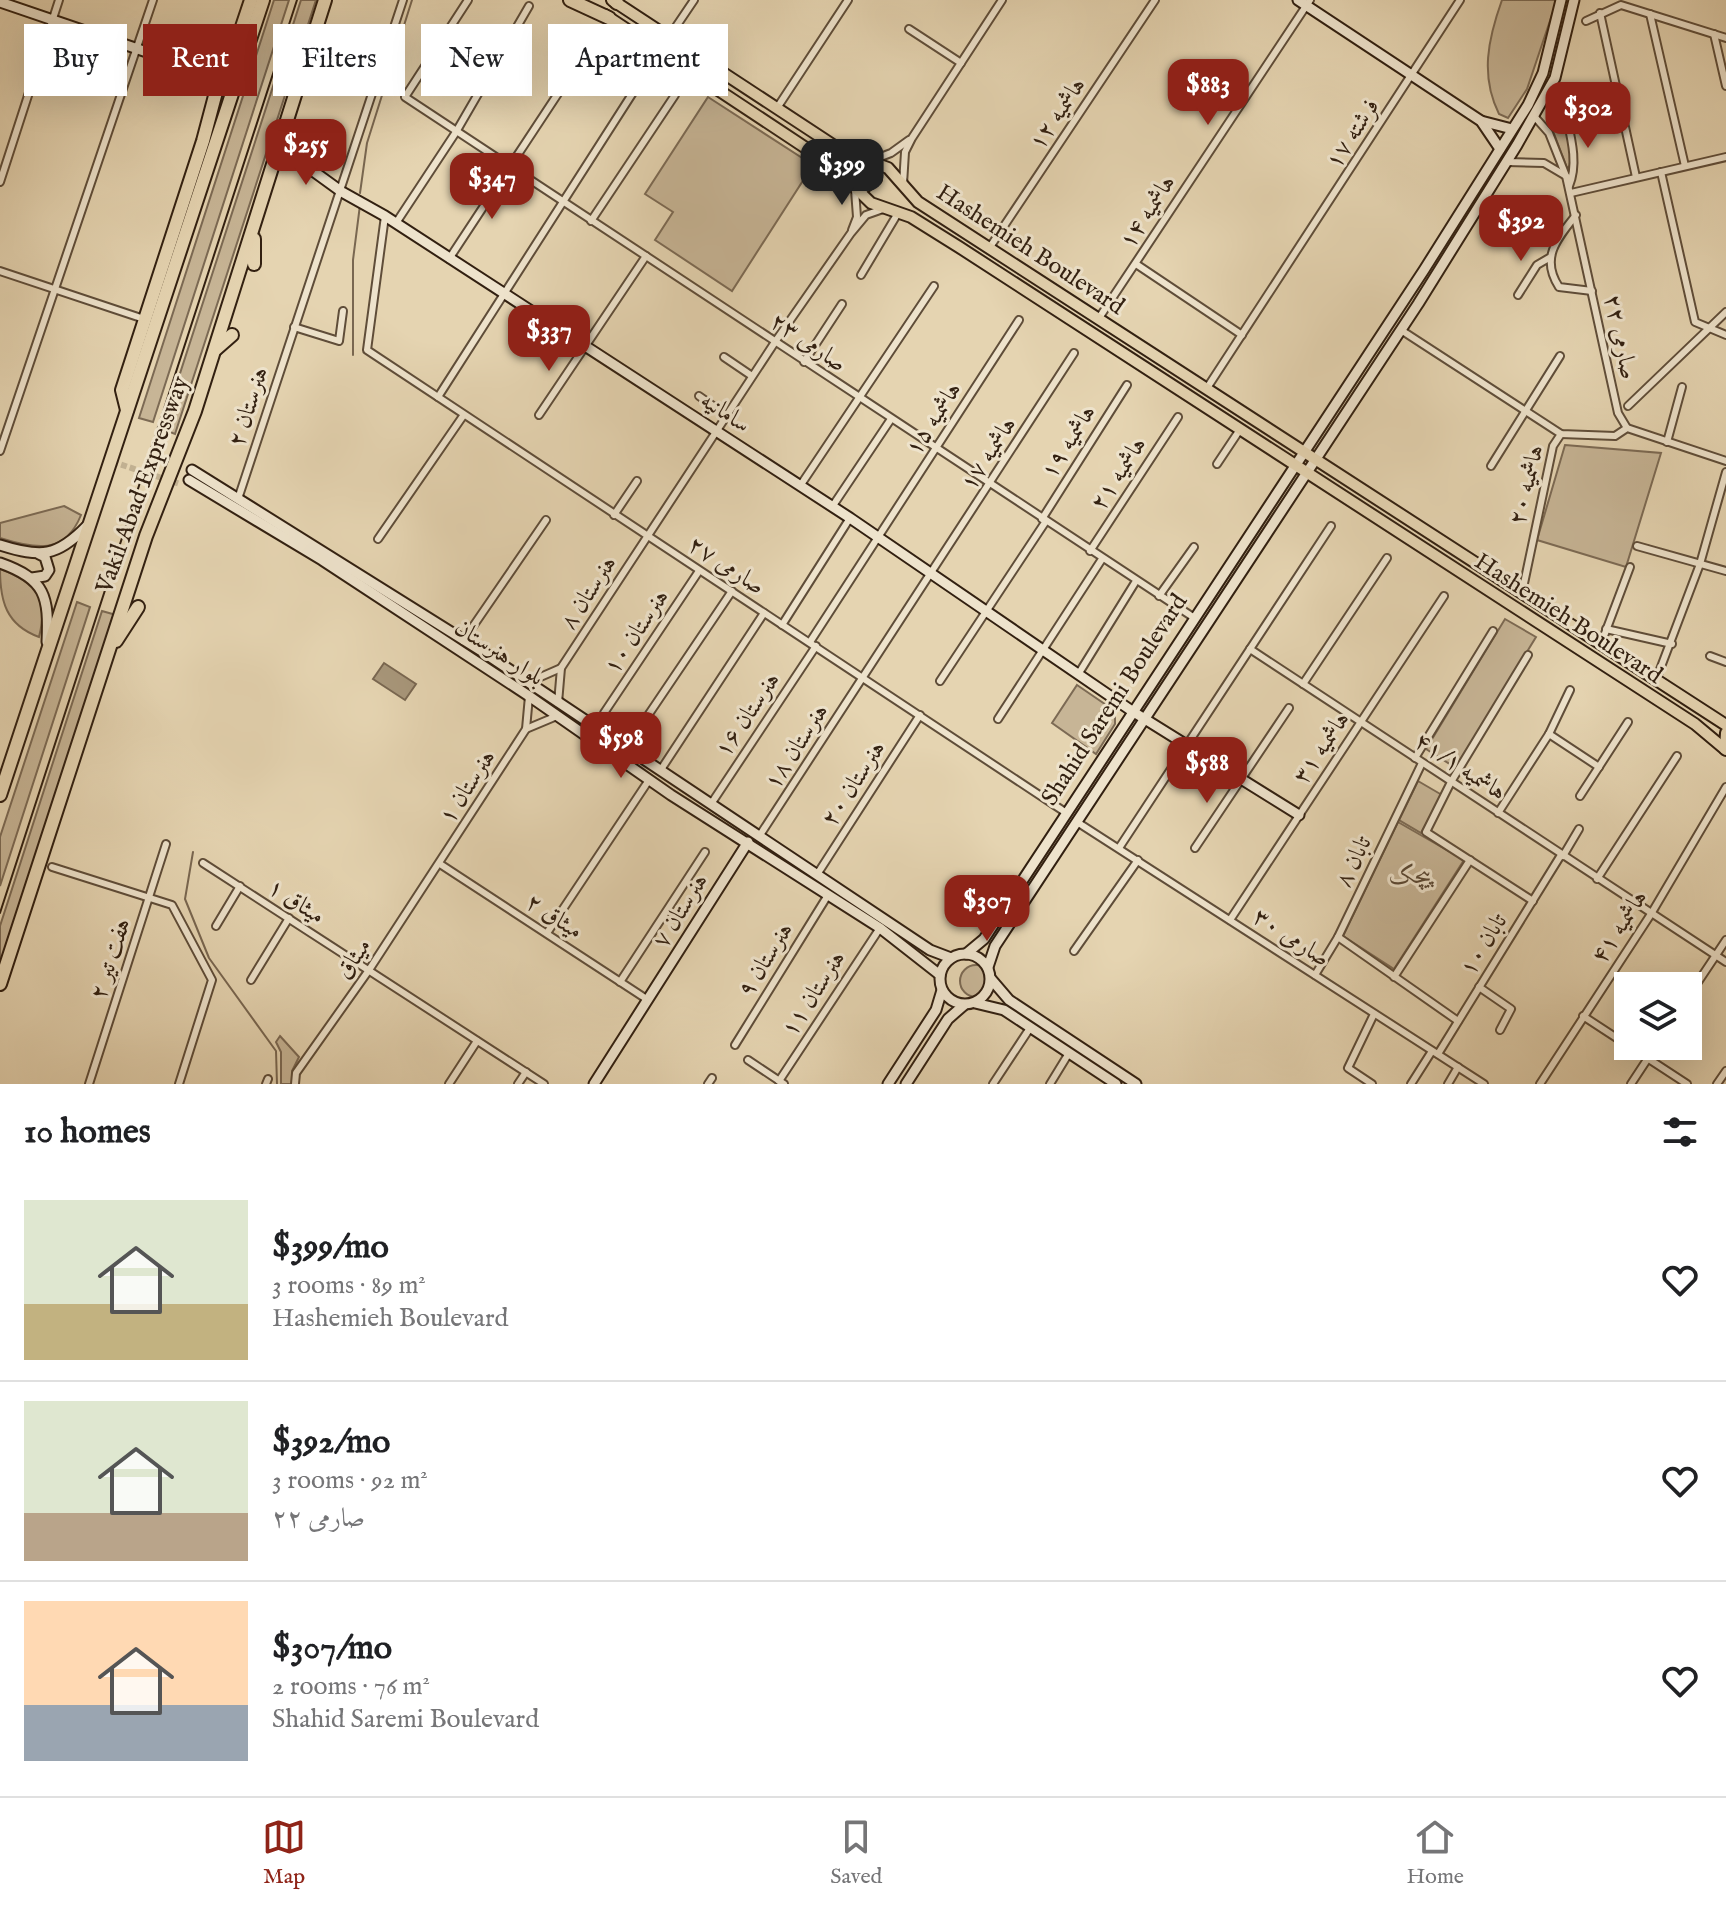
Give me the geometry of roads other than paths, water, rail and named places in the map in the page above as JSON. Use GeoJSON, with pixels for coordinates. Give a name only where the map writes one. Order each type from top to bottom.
{"type":"FeatureCollection","features":[{"type":"Feature","properties":{"kind":"highway"},"geometry":{"type":"LineString","coordinates":[[243,24],[251,0]]}},
{"type":"Feature","properties":{"kind":"highway","name":"Vakil Abad Expressway"},"geometry":{"type":"LineString","coordinates":[[0,795],[263,0]]}},
{"type":"Feature","properties":{"kind":"highway","name":"Vakil Abad Expressway"},"geometry":{"type":"LineString","coordinates":[[317,24],[325,0]]}},
{"type":"Feature","properties":{"kind":"highway"},"geometry":{"type":"LineString","coordinates":[[570,0],[609,18]]}},
{"type":"Feature","properties":{"kind":"highway"},"geometry":{"type":"LineString","coordinates":[[127,410],[122,390],[215,96]]}},
{"type":"Feature","properties":{"kind":"highway","name":"Vakil Abad Expressway"},"geometry":{"type":"LineString","coordinates":[[0,984],[146,536],[214,352],[295,96]]}},
{"type":"Feature","properties":{"kind":"highway"},"geometry":{"type":"LineString","coordinates":[[254,224],[254,264]]}},
{"type":"Feature","properties":{"kind":"highway"},"geometry":{"type":"LineString","coordinates":[[214,352],[232,335]]}},
{"type":"Feature","properties":{"kind":"highway"},"geometry":{"type":"LineString","coordinates":[[108,653],[138,607]]}},
{"type":"Feature","properties":{"kind":"main road","name":"Hashemieh Boulevard"},"geometry":{"type":"LineString","coordinates":[[583,0],[618,24]]}},
{"type":"Feature","properties":{"kind":"main road"},"geometry":{"type":"LineString","coordinates":[[1305,452],[1512,129],[1543,73],[1561,0]]}},
{"type":"Feature","properties":{"kind":"main road"},"geometry":{"type":"LineString","coordinates":[[1317,460],[1435,278],[1534,116],[1555,78],[1574,0]]}},
{"type":"Feature","properties":{"kind":"main road","name":"Hashemieh Boulevard"},"geometry":{"type":"LineString","coordinates":[[614,1],[649,24]]}},
{"type":"Feature","properties":{"kind":"main road"},"geometry":{"type":"LineString","coordinates":[[0,2],[143,50]]}},
{"type":"Feature","properties":{"kind":"main road"},"geometry":{"type":"LineString","coordinates":[[1305,2],[1481,121],[1512,129]]}},
{"type":"Feature","properties":{"kind":"main road","name":"Hashemieh Boulevard"},"geometry":{"type":"LineString","coordinates":[[728,76],[842,151],[888,168],[918,202],[1726,725]]}},
{"type":"Feature","properties":{"kind":"main road","name":"Hashemieh Boulevard"},"geometry":{"type":"LineString","coordinates":[[723,96],[856,187],[871,203],[894,210],[1052,307],[1708,733],[1726,750]]}},
{"type":"Feature","properties":{"kind":"main road"},"geometry":{"type":"LineString","coordinates":[[1481,121],[1500,149]]}},
{"type":"Feature","properties":{"kind":"main road","name":"سامانیه"},"geometry":{"type":"LineString","coordinates":[[291,155],[342,192],[396,223],[850,518],[1132,711],[1188,743],[1299,815]]}},
{"type":"Feature","properties":{"kind":"main road"},"geometry":{"type":"LineString","coordinates":[[856,187],[876,179],[871,163]]}},
{"type":"Feature","properties":{"kind":"main road"},"geometry":{"type":"LineString","coordinates":[[1424,270],[1435,278]]}},
{"type":"Feature","properties":{"kind":"main road"},"geometry":{"type":"LineString","coordinates":[[1052,307],[1062,294]]}},
{"type":"Feature","properties":{"kind":"main road","name":"Shahid Saremi Boulevard"},"geometry":{"type":"LineString","coordinates":[[966,954],[984,939],[1193,617],[1305,452]]}},
{"type":"Feature","properties":{"kind":"main road","name":"Shahid Saremi Boulevard"},"geometry":{"type":"LineString","coordinates":[[988,967],[995,946],[1317,460]]}},
{"type":"Feature","properties":{"kind":"main road","name":"بلوار هنرستان"},"geometry":{"type":"LineString","coordinates":[[940,975],[880,928],[671,795],[529,696],[190,475],[238,499],[483,652],[930,950],[951,958]]}},
{"type":"Feature","properties":{"kind":"main road"},"geometry":{"type":"LineString","coordinates":[[39,554],[53,553],[68,546],[87,526]]}},
{"type":"Feature","properties":{"kind":"main road"},"geometry":{"type":"LineString","coordinates":[[0,545],[45,557],[49,570],[45,576],[32,578]]}},
{"type":"Feature","properties":{"kind":"main road"},"geometry":{"type":"LineString","coordinates":[[0,563],[32,578],[44,592],[49,609],[47,651]]}},
{"type":"Feature","properties":{"kind":"main road"},"geometry":{"type":"LineString","coordinates":[[1524,615],[1534,600]]}},
{"type":"Feature","properties":{"kind":"main road"},"geometry":{"type":"LineString","coordinates":[[475,663],[483,652]]}},
{"type":"Feature","properties":{"kind":"main road"},"geometry":{"type":"LineString","coordinates":[[1726,733],[1726,750]]}},
{"type":"Feature","properties":{"kind":"main road"},"geometry":{"type":"LineString","coordinates":[[671,795],[679,784]]}},
{"type":"Feature","properties":{"kind":"main road","name":"هنرستان ۷"},"geometry":{"type":"LineString","coordinates":[[594,1084],[748,842]]}},
{"type":"Feature","properties":{"kind":"main road"},"geometry":{"type":"LineString","coordinates":[[888,1084],[936,1010],[942,990],[940,975],[951,958],[966,954],[979,957],[988,967],[991,979],[1009,1000],[1136,1084]]}},
{"type":"Feature","properties":{"kind":"main road"},"geometry":{"type":"LineString","coordinates":[[906,1084],[948,1019],[987,993],[991,979]]}},
{"type":"Feature","properties":{"kind":"main road"},"geometry":{"type":"LineString","coordinates":[[942,990],[951,1000],[1004,1010],[1116,1084]]}},
{"type":"Feature","properties":{"kind":"street"},"geometry":{"type":"LineString","coordinates":[[0,182],[59,0]]}},
{"type":"Feature","properties":{"kind":"street"},"geometry":{"type":"LineString","coordinates":[[0,451],[153,0]]}},
{"type":"Feature","properties":{"kind":"street","name":"هنرستان ۲"},"geometry":{"type":"LineString","coordinates":[[238,499],[403,0]]}},
{"type":"Feature","properties":{"kind":"street","name":"صارمی ۲۳"},"geometry":{"type":"LineString","coordinates":[[468,0],[405,97],[1193,617]]}},
{"type":"Feature","properties":{"kind":"street"},"geometry":{"type":"LineString","coordinates":[[678,24],[694,0]]}},
{"type":"Feature","properties":{"kind":"street"},"geometry":{"type":"LineString","coordinates":[[777,108],[848,0]]}},
{"type":"Feature","properties":{"kind":"street"},"geometry":{"type":"LineString","coordinates":[[904,184],[905,152],[912,138],[1002,0]]}},
{"type":"Feature","properties":{"kind":"street","name":"هاشمیه ۱۲"},"geometry":{"type":"LineString","coordinates":[[990,247],[1155,0]]}},
{"type":"Feature","properties":{"kind":"street","name":"فرشته ۱۷"},"geometry":{"type":"LineString","coordinates":[[1207,388],[1460,0]]}},
{"type":"Feature","properties":{"kind":"street","name":"هاشمیه ۱۴"},"geometry":{"type":"LineString","coordinates":[[1099,318],[1305,2]]}},
{"type":"Feature","properties":{"kind":"street"},"geometry":{"type":"LineString","coordinates":[[1586,21],[1621,5],[1726,38]]}},
{"type":"Feature","properties":{"kind":"street"},"geometry":{"type":"LineString","coordinates":[[396,223],[456,132],[529,6]]}},
{"type":"Feature","properties":{"kind":"street"},"geometry":{"type":"LineString","coordinates":[[1600,13],[1636,177]]}},
{"type":"Feature","properties":{"kind":"street"},"geometry":{"type":"LineString","coordinates":[[1650,14],[1685,166]]}},
{"type":"Feature","properties":{"kind":"street"},"geometry":{"type":"LineString","coordinates":[[909,29],[961,63]]}},
{"type":"Feature","properties":{"kind":"street"},"geometry":{"type":"LineString","coordinates":[[1714,34],[1726,86]]}},
{"type":"Feature","properties":{"kind":"street"},"geometry":{"type":"LineString","coordinates":[[449,259],[557,96]]}},
{"type":"Feature","properties":{"kind":"street"},"geometry":{"type":"LineString","coordinates":[[438,397],[631,96]]}},
{"type":"Feature","properties":{"kind":"street"},"geometry":{"type":"LineString","coordinates":[[591,221],[674,96]]}},
{"type":"Feature","properties":{"kind":"street"},"geometry":{"type":"LineString","coordinates":[[1565,110],[1573,153],[1570,190],[1726,157]]}},
{"type":"Feature","properties":{"kind":"street","name":"صارمی ۲۲"},"geometry":{"type":"LineString","coordinates":[[1534,116],[1549,133],[1566,176],[1618,413],[1627,428]]}},
{"type":"Feature","properties":{"kind":"street"},"geometry":{"type":"LineString","coordinates":[[871,163],[912,138]]}},
{"type":"Feature","properties":{"kind":"street"},"geometry":{"type":"LineString","coordinates":[[1507,162],[1544,163],[1566,176]]}},
{"type":"Feature","properties":{"kind":"street"},"geometry":{"type":"LineString","coordinates":[[1661,172],[1695,322],[1726,335]]}},
{"type":"Feature","properties":{"kind":"street"},"geometry":{"type":"LineString","coordinates":[[851,233],[857,217],[856,187]]}},
{"type":"Feature","properties":{"kind":"street"},"geometry":{"type":"LineString","coordinates":[[851,233],[866,215],[894,210]]}},
{"type":"Feature","properties":{"kind":"street"},"geometry":{"type":"LineString","coordinates":[[861,275],[894,210]]}},
{"type":"Feature","properties":{"kind":"street"},"geometry":{"type":"LineString","coordinates":[[1518,295],[1537,265],[1549,258],[1576,215]]}},
{"type":"Feature","properties":{"kind":"street","name":"صارمی ۲۷"},"geometry":{"type":"LineString","coordinates":[[385,216],[367,350],[1065,812]]}},
{"type":"Feature","properties":{"kind":"street","name":"هنرستان ۸"},"geometry":{"type":"LineString","coordinates":[[558,703],[561,668],[752,376],[851,233]]}},
{"type":"Feature","properties":{"kind":"street"},"geometry":{"type":"LineString","coordinates":[[539,415],[646,256]]}},
{"type":"Feature","properties":{"kind":"street"},"geometry":{"type":"LineString","coordinates":[[1549,258],[1559,287],[1592,291]]}},
{"type":"Feature","properties":{"kind":"street"},"geometry":{"type":"LineString","coordinates":[[1136,264],[1242,335]]}},
{"type":"Feature","properties":{"kind":"street"},"geometry":{"type":"LineString","coordinates":[[0,271],[144,319]]}},
{"type":"Feature","properties":{"kind":"street"},"geometry":{"type":"LineString","coordinates":[[800,486],[934,286]]}},
{"type":"Feature","properties":{"kind":"street"},"geometry":{"type":"LineString","coordinates":[[804,362],[842,304]]}},
{"type":"Feature","properties":{"kind":"street"},"geometry":{"type":"LineString","coordinates":[[294,327],[339,341],[343,311]]}},
{"type":"Feature","properties":{"kind":"street"},"geometry":{"type":"LineString","coordinates":[[1628,406],[1726,312]]}},
{"type":"Feature","properties":{"kind":"street","name":"هاشمیه ۱۵"},"geometry":{"type":"LineString","coordinates":[[813,644],[878,537],[1019,320]]}},
{"type":"Feature","properties":{"kind":"street"},"geometry":{"type":"LineString","coordinates":[[1401,330],[1561,434],[1615,436],[1627,428],[1726,461]]}},
{"type":"Feature","properties":{"kind":"street","name":"هاشمیه ۱۷"},"geometry":{"type":"LineString","coordinates":[[864,678],[1074,353]]}},
{"type":"Feature","properties":{"kind":"street"},"geometry":{"type":"LineString","coordinates":[[1491,466],[1560,356]]}},
{"type":"Feature","properties":{"kind":"street"},"geometry":{"type":"LineString","coordinates":[[724,357],[752,376]]}},
{"type":"Feature","properties":{"kind":"street","name":"هاشمیه ۱۹"},"geometry":{"type":"LineString","coordinates":[[940,681],[1032,542],[1127,385]]}},
{"type":"Feature","properties":{"kind":"street"},"geometry":{"type":"LineString","coordinates":[[1667,442],[1682,387]]}},
{"type":"Feature","properties":{"kind":"street"},"geometry":{"type":"LineString","coordinates":[[699,396],[726,415]]}},
{"type":"Feature","properties":{"kind":"street"},"geometry":{"type":"LineString","coordinates":[[378,539],[463,416]]}},
{"type":"Feature","properties":{"kind":"street","name":"هاشمیه ۲۱"},"geometry":{"type":"LineString","coordinates":[[1090,551],[1178,417]]}},
{"type":"Feature","properties":{"kind":"street"},"geometry":{"type":"LineString","coordinates":[[832,507],[891,419]]}},
{"type":"Feature","properties":{"kind":"street"},"geometry":{"type":"LineString","coordinates":[[1217,464],[1241,428]]}},
{"type":"Feature","properties":{"kind":"street","name":"هاشمیه ۲۰"},"geometry":{"type":"LineString","coordinates":[[1522,593],[1553,446],[1561,434]]}},
{"type":"Feature","properties":{"kind":"street"},"geometry":{"type":"LineString","coordinates":[[1656,680],[1700,564],[1726,472]]}},
{"type":"Feature","properties":{"kind":"street"},"geometry":{"type":"LineString","coordinates":[[614,515],[637,481]]}},
{"type":"Feature","properties":{"kind":"street"},"geometry":{"type":"LineString","coordinates":[[782,625],[850,518]]}},
{"type":"Feature","properties":{"kind":"street"},"geometry":{"type":"LineString","coordinates":[[463,641],[546,520]]}},
{"type":"Feature","properties":{"kind":"street"},"geometry":{"type":"LineString","coordinates":[[1119,848],[1331,526]]}},
{"type":"Feature","properties":{"kind":"street"},"geometry":{"type":"LineString","coordinates":[[1637,546],[1726,571]]}},
{"type":"Feature","properties":{"kind":"street"},"geometry":{"type":"LineString","coordinates":[[1159,596],[1194,547]]}},
{"type":"Feature","properties":{"kind":"street"},"geometry":{"type":"LineString","coordinates":[[1303,684],[1387,558]]}},
{"type":"Feature","properties":{"kind":"street"},"geometry":{"type":"LineString","coordinates":[[998,719],[1102,559]]}},
{"type":"Feature","properties":{"kind":"street"},"geometry":{"type":"LineString","coordinates":[[1601,644],[1630,567]]}},
{"type":"Feature","properties":{"kind":"street","name":"هنرستان ۱۰"},"geometry":{"type":"LineString","coordinates":[[604,713],[699,571]]}},
{"type":"Feature","properties":{"kind":"street"},"geometry":{"type":"LineString","coordinates":[[1079,673],[1136,581]]}},
{"type":"Feature","properties":{"kind":"street"},"geometry":{"type":"LineString","coordinates":[[626,748],[732,591]]}},
{"type":"Feature","properties":{"kind":"street","name":"هاشمیه ۳۱"},"geometry":{"type":"LineString","coordinates":[[1230,920],[1444,596]]}},
{"type":"Feature","properties":{"kind":"street"},"geometry":{"type":"LineString","coordinates":[[660,771],[764,613]]}},
{"type":"Feature","properties":{"kind":"street"},"geometry":{"type":"LineString","coordinates":[[1606,629],[1672,644]]}},
{"type":"Feature","properties":{"kind":"street"},"geometry":{"type":"LineString","coordinates":[[1415,758],[1493,631]]}},
{"type":"Feature","properties":{"kind":"street","name":"هنرستان ۱۶"},"geometry":{"type":"LineString","coordinates":[[711,804],[813,644]]}},
{"type":"Feature","properties":{"kind":"street","name":"هاشمیه ۴۱/۱"},"geometry":{"type":"LineString","coordinates":[[1250,649],[1726,962]]}},
{"type":"Feature","properties":{"kind":"street"},"geometry":{"type":"LineString","coordinates":[[1528,655],[1451,782],[1426,832],[1533,901]]}},
{"type":"Feature","properties":{"kind":"street"},"geometry":{"type":"LineString","coordinates":[[1710,656],[1726,662]]}},
{"type":"Feature","properties":{"kind":"street"},"geometry":{"type":"LineString","coordinates":[[529,682],[561,668]]}},
{"type":"Feature","properties":{"kind":"street","name":"هنرستان ۱۸"},"geometry":{"type":"LineString","coordinates":[[760,835],[864,678]]}},
{"type":"Feature","properties":{"kind":"street"},"geometry":{"type":"LineString","coordinates":[[1498,813],[1549,734],[1570,690]]}},
{"type":"Feature","properties":{"kind":"street","name":"هنرستان ۱"},"geometry":{"type":"LineString","coordinates":[[440,864],[526,729],[529,696]]}},
{"type":"Feature","properties":{"kind":"street"},"geometry":{"type":"LineString","coordinates":[[1195,848],[1289,708]]}},
{"type":"Feature","properties":{"kind":"street","name":"هنرستان ۲۰"},"geometry":{"type":"LineString","coordinates":[[818,873],[920,715]]}},
{"type":"Feature","properties":{"kind":"street"},"geometry":{"type":"LineString","coordinates":[[526,729],[557,716]]}},
{"type":"Feature","properties":{"kind":"street"},"geometry":{"type":"LineString","coordinates":[[1580,796],[1628,722]]}},
{"type":"Feature","properties":{"kind":"street"},"geometry":{"type":"LineString","coordinates":[[1549,734],[1599,767]]}},
{"type":"Feature","properties":{"kind":"street"},"geometry":{"type":"LineString","coordinates":[[1597,879],[1677,756]]}},
{"type":"Feature","properties":{"kind":"street","name":"تابان ۸"},"geometry":{"type":"LineString","coordinates":[[1315,975],[1338,937],[1422,763]]}},
{"type":"Feature","properties":{"kind":"street"},"geometry":{"type":"LineString","coordinates":[[547,933],[649,780]]}},
{"type":"Feature","properties":{"kind":"street","name":"هاشمیه ۴۱"},"geometry":{"type":"LineString","coordinates":[[1540,1084],[1651,914],[1726,787]]}},
{"type":"Feature","properties":{"kind":"street","name":"صارمی ۳۰"},"geometry":{"type":"LineString","coordinates":[[1077,822],[1484,1084]]}},
{"type":"Feature","properties":{"kind":"street","name":"تابان ۱۰"},"geometry":{"type":"LineString","coordinates":[[1411,1084],[1458,1021],[1579,829]]}},
{"type":"Feature","properties":{"kind":"street","name":"هفت تیر ۲"},"geometry":{"type":"LineString","coordinates":[[89,1084],[166,844]]}},
{"type":"Feature","properties":{"kind":"street"},"geometry":{"type":"LineString","coordinates":[[620,982],[705,852]]}},
{"type":"Feature","properties":{"kind":"street"},"geometry":{"type":"LineString","coordinates":[[1074,951],[1138,860]]}},
{"type":"Feature","properties":{"kind":"street"},"geometry":{"type":"LineString","coordinates":[[1394,977],[1470,860]]}},
{"type":"Feature","properties":{"kind":"street","name":"میثاق ۱"},"geometry":{"type":"LineString","coordinates":[[203,863],[544,1084]]}},
{"type":"Feature","properties":{"kind":"street","name":"میثاق ۲"},"geometry":{"type":"LineString","coordinates":[[440,864],[649,1000]]}},
{"type":"Feature","properties":{"kind":"street","name":"میثاق"},"geometry":{"type":"LineString","coordinates":[[295,1084],[296,1073],[440,864]]}},
{"type":"Feature","properties":{"kind":"street"},"geometry":{"type":"LineString","coordinates":[[52,867],[172,905],[212,980],[179,1084]]}},
{"type":"Feature","properties":{"kind":"street"},"geometry":{"type":"LineString","coordinates":[[216,926],[240,886]]}},
{"type":"Feature","properties":{"kind":"street","name":"هنرستان ۹"},"geometry":{"type":"LineString","coordinates":[[735,1045],[828,895]]}},
{"type":"Feature","properties":{"kind":"street"},"geometry":{"type":"LineString","coordinates":[[251,980],[289,918]]}},
{"type":"Feature","properties":{"kind":"street","name":"هنرستان ۱۱"},"geometry":{"type":"LineString","coordinates":[[782,1082],[880,928]]}},
{"type":"Feature","properties":{"kind":"street"},"geometry":{"type":"LineString","coordinates":[[1338,937],[1458,1021]]}},
{"type":"Feature","properties":{"kind":"street"},"geometry":{"type":"LineString","coordinates":[[1702,976],[1726,940]]}},
{"type":"Feature","properties":{"kind":"street"},"geometry":{"type":"LineString","coordinates":[[1479,987],[1510,1006],[1511,1010],[1500,1030]]}},
{"type":"Feature","properties":{"kind":"street"},"geometry":{"type":"LineString","coordinates":[[1372,1084],[1348,1068],[1374,1014]]}},
{"type":"Feature","properties":{"kind":"street"},"geometry":{"type":"LineString","coordinates":[[1583,1016],[1614,1037]]}},
{"type":"Feature","properties":{"kind":"street"},"geometry":{"type":"LineString","coordinates":[[993,1084],[1030,1028]]}},
{"type":"Feature","properties":{"kind":"street"},"geometry":{"type":"LineString","coordinates":[[449,1084],[477,1041]]}},
{"type":"Feature","properties":{"kind":"street"},"geometry":{"type":"LineString","coordinates":[[1050,1084],[1069,1053]]}},
{"type":"Feature","properties":{"kind":"street"},"geometry":{"type":"LineString","coordinates":[[748,1060],[782,1082]]}},
{"type":"Feature","properties":{"kind":"street"},"geometry":{"type":"LineString","coordinates":[[1631,1084],[1646,1060]]}},
{"type":"Feature","properties":{"kind":"street"},"geometry":{"type":"LineString","coordinates":[[1649,1060],[1687,1084]]}},
{"type":"Feature","properties":{"kind":"street"},"geometry":{"type":"LineString","coordinates":[[1448,1084],[1458,1067]]}},
{"type":"Feature","properties":{"kind":"street"},"geometry":{"type":"LineString","coordinates":[[1717,1084],[1726,1071]]}},
{"type":"Feature","properties":{"kind":"street"},"geometry":{"type":"LineString","coordinates":[[518,1084],[526,1072]]}},
{"type":"Feature","properties":{"kind":"waterway"},"geometry":{"type":"LineString","coordinates":[[360,193],[367,143],[412,0]]}},
{"type":"Feature","properties":{"kind":"waterway"},"geometry":{"type":"LineString","coordinates":[[353,355],[353,260],[360,205]]}},
{"type":"Feature","properties":{"kind":"waterway"},"geometry":{"type":"LineString","coordinates":[[193,852],[185,899],[209,958],[276,1051],[277,1084]]}},
{"type":"Feature","properties":{"kind":"tunnel"},"geometry":{"type":"LineString","coordinates":[[104,459],[180,484]]}},
{"type":"Feature","properties":{"kind":"tram line"},"geometry":{"type":"LineString","coordinates":[[0,913],[297,0]]}},
{"type":"Feature","properties":{"kind":"park label","name":"پیچک"},"geometry":{"type":"Point","coordinates":[1411,876]}}]}
